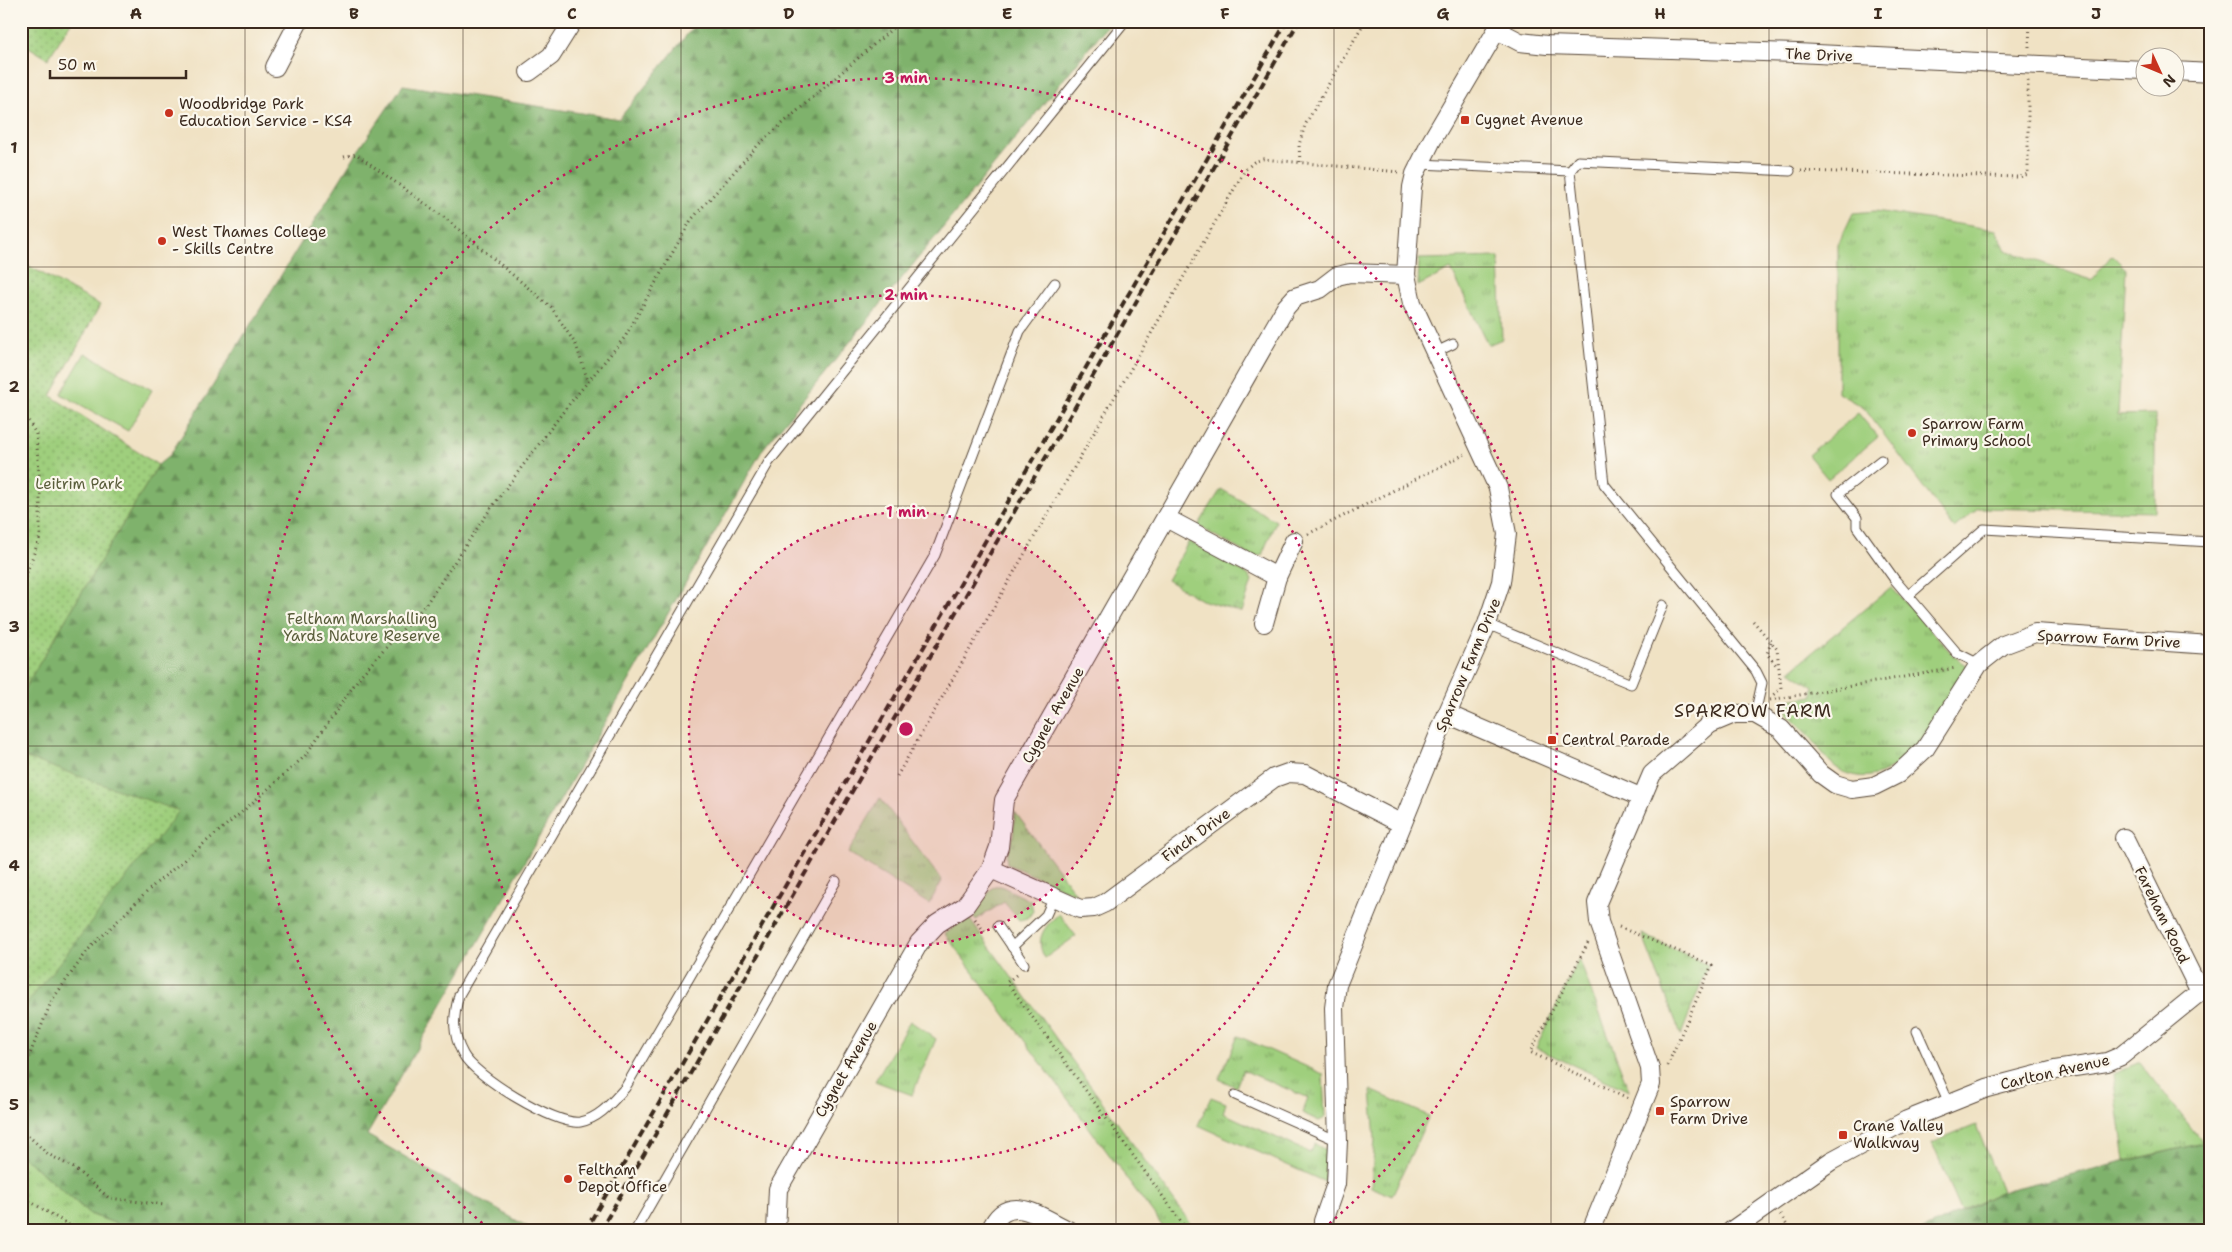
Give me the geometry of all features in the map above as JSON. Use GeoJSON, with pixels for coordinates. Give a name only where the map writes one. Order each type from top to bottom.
{"type":"FeatureCollection","features":[{"type":"Feature","properties":{"kind":"street"},"geometry":{"type":"LineString","coordinates":[[275,67],[299,21]]}},
{"type":"Feature","properties":{"kind":"street"},"geometry":{"type":"LineString","coordinates":[[529,72],[551,56],[573,21]]}},
{"type":"Feature","properties":{"kind":"street","name":"The Drive"},"geometry":{"type":"LineString","coordinates":[[1499,26],[1520,42],[1548,45],[2134,69]]}},
{"type":"Feature","properties":{"kind":"street","name":"Sparrow Farm Drive"},"geometry":{"type":"LineString","coordinates":[[1324,1231],[1323,1221],[1336,1184],[1338,1140],[1334,1008],[1337,985],[1447,714],[1487,624],[1501,582],[1507,534],[1498,488],[1412,303],[1406,275],[1412,187],[1418,169],[1499,26]]}},
{"type":"Feature","properties":{"kind":"street"},"geometry":{"type":"LineString","coordinates":[[2184,72],[2211,73]]}},
{"type":"Feature","properties":{"kind":"street","name":"Cygnet Avenue"},"geometry":{"type":"LineString","coordinates":[[776,1230],[778,1189],[919,943],[937,924],[965,906],[991,869],[999,847],[1004,800],[1286,307],[1295,297],[1320,289],[1337,276],[1350,272],[1406,275]]}},
{"type":"Feature","properties":{"kind":"street"},"geometry":{"type":"LineString","coordinates":[[1166,518],[1277,577]]}},
{"type":"Feature","properties":{"kind":"street"},"geometry":{"type":"LineString","coordinates":[[1264,623],[1277,577],[1294,541]]}},
{"type":"Feature","properties":{"kind":"street","name":"Sparrow Farm Drive"},"geometry":{"type":"LineString","coordinates":[[1755,714],[1781,729],[1821,774],[1835,784],[1852,789],[1874,786],[1898,774],[1925,749],[1979,664],[2003,646],[2035,633],[2211,645]]}},
{"type":"Feature","properties":{"kind":"street"},"geometry":{"type":"LineString","coordinates":[[1447,714],[1640,797]]}},
{"type":"Feature","properties":{"kind":"street"},"geometry":{"type":"LineString","coordinates":[[1595,1230],[1650,1084],[1650,1068],[1599,922],[1597,904],[1640,797],[1652,774],[1710,724],[1734,714],[1755,714]]}},
{"type":"Feature","properties":{"kind":"street","name":"Finch Drive"},"geometry":{"type":"LineString","coordinates":[[991,869],[1080,909],[1094,908],[1105,903],[1274,778],[1288,773],[1305,774],[1402,824]]}},
{"type":"Feature","properties":{"kind":"street","name":"Fareham Road"},"geometry":{"type":"LineString","coordinates":[[2124,838],[2205,988]]}},
{"type":"Feature","properties":{"kind":"street","name":"Carlton Avenue"},"geometry":{"type":"LineString","coordinates":[[1731,1231],[1831,1160],[1906,1120],[1987,1088],[2055,1070],[2107,1062],[2121,1056],[2205,988]]}},
{"type":"Feature","properties":{"kind":"street"},"geometry":{"type":"LineString","coordinates":[[990,1231],[995,1218],[1011,1208],[1024,1209],[1070,1231]]}},
{"type":"Feature","properties":{"kind":"lane"},"geometry":{"type":"LineString","coordinates":[[1055,283],[1020,331],[935,555],[625,1088],[605,1110],[579,1122],[555,1119],[486,1079],[464,1057],[456,1038],[453,1015],[459,995],[769,462],[1124,21]]}},
{"type":"Feature","properties":{"kind":"lane"},"geometry":{"type":"LineString","coordinates":[[1755,714],[1762,683],[1756,671],[1604,484],[1570,171],[1578,161],[1790,171]]}},
{"type":"Feature","properties":{"kind":"lane"},"geometry":{"type":"LineString","coordinates":[[1418,169],[1570,171]]}},
{"type":"Feature","properties":{"kind":"lane"},"geometry":{"type":"LineString","coordinates":[[1436,352],[1453,344]]}},
{"type":"Feature","properties":{"kind":"lane"},"geometry":{"type":"LineString","coordinates":[[1881,460],[1838,494],[1858,518],[1857,527],[1908,595],[1957,653],[1979,664]]}},
{"type":"Feature","properties":{"kind":"lane"},"geometry":{"type":"LineString","coordinates":[[1908,595],[1984,529],[2211,542]]}},
{"type":"Feature","properties":{"kind":"lane"},"geometry":{"type":"LineString","coordinates":[[1487,624],[1631,684],[1663,605]]}},
{"type":"Feature","properties":{"kind":"lane"},"geometry":{"type":"LineString","coordinates":[[635,1231],[836,882]]}},
{"type":"Feature","properties":{"kind":"lane"},"geometry":{"type":"LineString","coordinates":[[1012,947],[1046,915],[1054,897]]}},
{"type":"Feature","properties":{"kind":"lane"},"geometry":{"type":"LineString","coordinates":[[998,926],[1024,964]]}},
{"type":"Feature","properties":{"kind":"lane"},"geometry":{"type":"LineString","coordinates":[[1917,1031],[1949,1103]]}},
{"type":"Feature","properties":{"kind":"lane"},"geometry":{"type":"LineString","coordinates":[[1235,1095],[1338,1140]]}},
{"type":"Feature","properties":{"kind":"path"},"geometry":{"type":"LineString","coordinates":[[21,23],[27,21]]}},
{"type":"Feature","properties":{"kind":"path"},"geometry":{"type":"LineString","coordinates":[[21,1076],[52,1000],[88,950],[154,885],[242,812],[305,756],[361,676],[426,604],[489,511],[625,337],[691,220],[759,144],[901,21]]}},
{"type":"Feature","properties":{"kind":"path"},"geometry":{"type":"LineString","coordinates":[[1300,162],[1299,145],[1305,125],[1365,21]]}},
{"type":"Feature","properties":{"kind":"path"},"geometry":{"type":"LineString","coordinates":[[1790,171],[2020,177],[2028,174],[2030,21]]}},
{"type":"Feature","properties":{"kind":"path"},"geometry":{"type":"LineString","coordinates":[[344,157],[356,154],[377,167],[445,218],[551,307],[576,345],[588,382]]}},
{"type":"Feature","properties":{"kind":"path"},"geometry":{"type":"LineString","coordinates":[[897,776],[1246,170],[1263,159],[1418,169]]}},
{"type":"Feature","properties":{"kind":"path"},"geometry":{"type":"LineString","coordinates":[[21,408],[36,434],[40,537],[25,577],[21,581]]}},
{"type":"Feature","properties":{"kind":"path"},"geometry":{"type":"LineString","coordinates":[[1294,541],[1480,446]]}},
{"type":"Feature","properties":{"kind":"path"},"geometry":{"type":"LineString","coordinates":[[1753,621],[1777,649],[1780,660],[1777,666]]}},
{"type":"Feature","properties":{"kind":"path"},"geometry":{"type":"LineString","coordinates":[[1771,642],[1767,654],[1777,666],[1781,678],[1781,688],[1768,700],[1979,664]]}},
{"type":"Feature","properties":{"kind":"path"},"geometry":{"type":"LineString","coordinates":[[965,906],[988,937]]}},
{"type":"Feature","properties":{"kind":"path"},"geometry":{"type":"LineString","coordinates":[[1642,1105],[1530,1052],[1599,922],[1610,924],[1712,965],[1662,1078],[1650,1084]]}},
{"type":"Feature","properties":{"kind":"path"},"geometry":{"type":"LineString","coordinates":[[1011,968],[1016,975],[1007,982],[1188,1231]]}},
{"type":"Feature","properties":{"kind":"path"},"geometry":{"type":"LineString","coordinates":[[21,1129],[48,1154],[74,1168],[109,1198],[165,1205]]}},
{"type":"Feature","properties":{"kind":"path"},"geometry":{"type":"LineString","coordinates":[[21,1196],[79,1231]]}},
{"type":"Feature","properties":{"kind":"green space"},"geometry":{"type":"Polygon","coordinates":[[[21,21],[72,21],[48,59],[21,42],[21,21]]]}},
{"type":"Feature","properties":{"kind":"green space","name":"Feltham Marshalling Yards Nature Reserve"},"geometry":{"type":"Polygon","coordinates":[[[698,21],[1111,21],[763,449],[367,1135],[535,1231],[136,1231],[90,1214],[21,1155],[21,694],[158,465],[170,455],[356,154],[403,85],[619,119],[698,21]]]}},
{"type":"Feature","properties":{"kind":"green space"},"geometry":{"type":"Polygon","coordinates":[[[1876,211],[1996,230],[2006,250],[2091,280],[2112,255],[2126,269],[2118,415],[2155,414],[2155,512],[1978,508],[1954,528],[1864,408],[1838,393],[1838,245],[1853,213],[1876,211]]]}},
{"type":"Feature","properties":{"kind":"green space"},"geometry":{"type":"Polygon","coordinates":[[[1499,257],[1502,339],[1488,345],[1451,269],[1418,286],[1419,259],[1499,257]]]}},
{"type":"Feature","properties":{"kind":"green space","name":"Leitrim Park"},"geometry":{"type":"Polygon","coordinates":[[[21,262],[100,305],[51,396],[158,465],[21,694],[21,262]]]}},
{"type":"Feature","properties":{"kind":"green space"},"geometry":{"type":"Polygon","coordinates":[[[85,353],[152,390],[128,431],[61,394],[85,353]]]}},
{"type":"Feature","properties":{"kind":"green space"},"geometry":{"type":"Polygon","coordinates":[[[1858,413],[1878,437],[1828,479],[1808,455],[1858,413]]]}},
{"type":"Feature","properties":{"kind":"green space"},"geometry":{"type":"Polygon","coordinates":[[[1221,489],[1276,521],[1262,555],[1253,557],[1198,526],[1221,489]]]}},
{"type":"Feature","properties":{"kind":"green space"},"geometry":{"type":"Polygon","coordinates":[[[1189,541],[1248,575],[1252,581],[1242,612],[1201,600],[1167,580],[1189,541]]]}},
{"type":"Feature","properties":{"kind":"green space"},"geometry":{"type":"Polygon","coordinates":[[[1891,587],[1954,656],[1972,669],[1949,705],[1918,746],[1900,762],[1881,773],[1861,776],[1836,767],[1827,759],[1809,735],[1787,714],[1788,700],[1813,696],[1814,687],[1790,671],[1891,587]]]}},
{"type":"Feature","properties":{"kind":"green space"},"geometry":{"type":"Polygon","coordinates":[[[21,756],[179,811],[21,1011],[21,756]]]}},
{"type":"Feature","properties":{"kind":"green space"},"geometry":{"type":"Polygon","coordinates":[[[880,798],[942,881],[929,904],[848,853],[880,798]]]}},
{"type":"Feature","properties":{"kind":"green space"},"geometry":{"type":"Polygon","coordinates":[[[1015,812],[1076,894],[1007,864],[1006,856],[1013,838],[1015,812]]]}},
{"type":"Feature","properties":{"kind":"green space"},"geometry":{"type":"Polygon","coordinates":[[[994,886],[1001,886],[1031,901],[1033,911],[1028,918],[1019,920],[1004,902],[976,920],[971,912],[994,886]]]}},
{"type":"Feature","properties":{"kind":"green space"},"geometry":{"type":"Polygon","coordinates":[[[1059,914],[1076,936],[1045,958],[1040,945],[1042,934],[1049,923],[1059,914]]]}},
{"type":"Feature","properties":{"kind":"green space"},"geometry":{"type":"Polygon","coordinates":[[[968,917],[1196,1231],[1166,1231],[945,934],[968,917]]]}},
{"type":"Feature","properties":{"kind":"green space"},"geometry":{"type":"Polygon","coordinates":[[[1642,934],[1708,965],[1681,1035],[1642,934]]]}},
{"type":"Feature","properties":{"kind":"green space"},"geometry":{"type":"Polygon","coordinates":[[[1579,959],[1629,1091],[1536,1048],[1579,959]]]}},
{"type":"Feature","properties":{"kind":"green space"},"geometry":{"type":"Polygon","coordinates":[[[910,1021],[936,1039],[912,1095],[875,1081],[910,1021]]]}},
{"type":"Feature","properties":{"kind":"green space"},"geometry":{"type":"Polygon","coordinates":[[[1238,1036],[1323,1074],[1325,1118],[1319,1121],[1302,1113],[1308,1098],[1243,1070],[1236,1087],[1219,1079],[1238,1036]]]}},
{"type":"Feature","properties":{"kind":"green space"},"geometry":{"type":"Polygon","coordinates":[[[2140,1062],[2203,1143],[2125,1161],[2113,1074],[2140,1062]]]}},
{"type":"Feature","properties":{"kind":"green space"},"geometry":{"type":"Polygon","coordinates":[[[1371,1090],[1429,1116],[1392,1196],[1371,1187],[1375,1139],[1371,1090]]]}},
{"type":"Feature","properties":{"kind":"green space"},"geometry":{"type":"Polygon","coordinates":[[[1211,1097],[1226,1103],[1223,1113],[1310,1153],[1315,1144],[1327,1151],[1325,1182],[1198,1125],[1211,1097]]]}},
{"type":"Feature","properties":{"kind":"green space"},"geometry":{"type":"Polygon","coordinates":[[[1976,1125],[2002,1191],[1961,1210],[1932,1143],[1976,1125]]]}},
{"type":"Feature","properties":{"kind":"green space"},"geometry":{"type":"Polygon","coordinates":[[[2211,1141],[2211,1231],[1921,1231],[2002,1191],[2211,1141]]]}},
{"type":"Feature","properties":{"kind":"green space"},"geometry":{"type":"Polygon","coordinates":[[[21,1155],[90,1214],[136,1231],[21,1231],[21,1155]]]}},
{"type":"Feature","properties":{"kind":"railway"},"geometry":{"type":"LineString","coordinates":[[585,1231],[1287,21]]}},
{"type":"Feature","properties":{"kind":"railway"},"geometry":{"type":"LineString","coordinates":[[600,1231],[869,762],[1299,21]]}},
{"type":"Feature","properties":{"kind":"place","name":"Woodbridge Park Education Service - KS4"},"geometry":{"type":"Point","coordinates":[169,113]}},
{"type":"Feature","properties":{"kind":"place","name":"Cygnet Avenue"},"geometry":{"type":"Point","coordinates":[1465,120]}},
{"type":"Feature","properties":{"kind":"place","name":"West Thames College - Skills Centre"},"geometry":{"type":"Point","coordinates":[162,241]}},
{"type":"Feature","properties":{"kind":"place","name":"Sparrow Farm Primary School"},"geometry":{"type":"Point","coordinates":[1912,433]}},
{"type":"Feature","properties":{"kind":"place","name":"Central Parade"},"geometry":{"type":"Point","coordinates":[1552,740]}},
{"type":"Feature","properties":{"kind":"place","name":"Sparrow Farm Drive"},"geometry":{"type":"Point","coordinates":[1660,1111]}},
{"type":"Feature","properties":{"kind":"place","name":"Crane Valley Walkway"},"geometry":{"type":"Point","coordinates":[1843,1135]}},
{"type":"Feature","properties":{"kind":"place","name":"Feltham Depot Office"},"geometry":{"type":"Point","coordinates":[568,1179]}},
{"type":"Feature","properties":{"kind":"district","name":"SPARROW FARM"},"geometry":{"type":"Point","coordinates":[1753,711]}}]}
